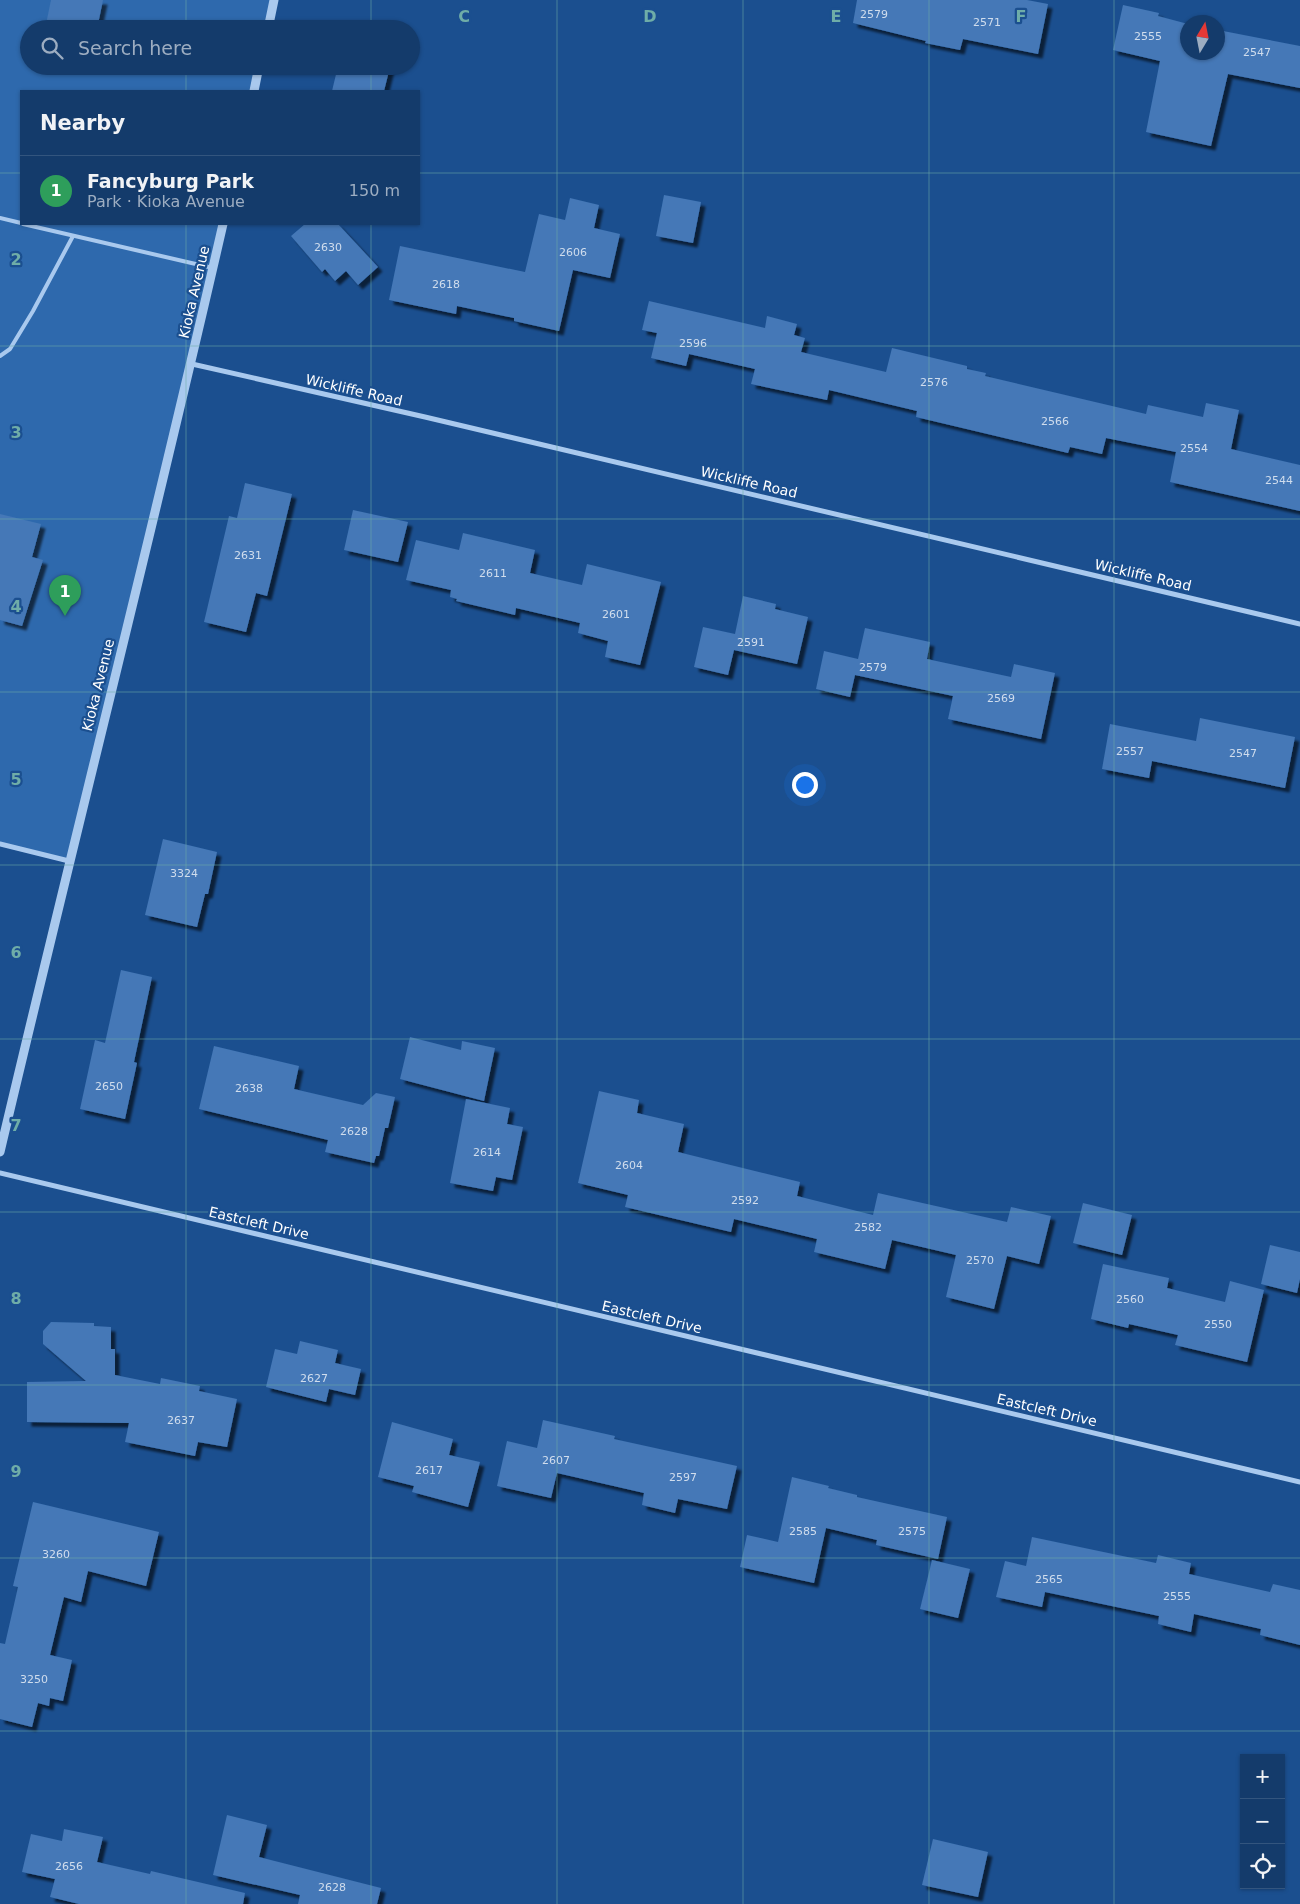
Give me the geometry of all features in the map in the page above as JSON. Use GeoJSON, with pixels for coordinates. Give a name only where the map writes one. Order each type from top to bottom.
{"type":"FeatureCollection","features":[{"type":"Feature","properties":{"kind":"street"},"geometry":{"type":"LineString","coordinates":[[270,20],[274,0]]}},
{"type":"Feature","properties":{"kind":"street"},"geometry":{"type":"LineString","coordinates":[[254,90],[257,75]]}},
{"type":"Feature","properties":{"kind":"street","name":"Kioka Avenue"},"geometry":{"type":"LineString","coordinates":[[0,1152],[69,861],[192,364],[223,225]]}},
{"type":"Feature","properties":{"kind":"street","name":"Wickliffe Road"},"geometry":{"type":"LineString","coordinates":[[192,364],[425,417],[1300,624]]}},
{"type":"Feature","properties":{"kind":"street"},"geometry":{"type":"LineString","coordinates":[[0,844],[69,861]]}},
{"type":"Feature","properties":{"kind":"street","name":"Eastcleft Drive"},"geometry":{"type":"LineString","coordinates":[[0,1173],[1300,1482]]}},
{"type":"Feature","properties":{"kind":"lane"},"geometry":{"type":"LineString","coordinates":[[0,218],[20,223]]}},
{"type":"Feature","properties":{"kind":"lane"},"geometry":{"type":"LineString","coordinates":[[26,225],[213,268]]}},
{"type":"Feature","properties":{"kind":"lane"},"geometry":{"type":"LineString","coordinates":[[0,356],[10,349],[33,311],[73,236]]}},
{"type":"Feature","properties":{"kind":"shaded area"},"geometry":{"type":"Polygon","coordinates":[[[0,0],[274,0],[270,20],[20,20],[20,75],[257,75],[254,90],[20,90],[20,225],[223,225],[69,861],[0,844],[0,0]]]}},
{"type":"Feature","properties":{"kind":"building"},"geometry":{"type":"Polygon","coordinates":[[[51,0],[103,0],[99,20],[47,20],[51,0]]]}},
{"type":"Feature","properties":{"kind":"building"},"geometry":{"type":"Polygon","coordinates":[[[857,0],[1027,0],[1048,4],[1038,54],[963,39],[960,50],[925,43],[926,41],[853,23],[857,0]]]}},
{"type":"Feature","properties":{"kind":"building"},"geometry":{"type":"Polygon","coordinates":[[[1123,5],[1159,13],[1158,16],[1180,22],[1180,60],[1225,60],[1225,31],[1300,46],[1300,88],[1228,74],[1211,146],[1146,132],[1160,61],[1113,50],[1123,5]]]}},
{"type":"Feature","properties":{"kind":"building"},"geometry":{"type":"Polygon","coordinates":[[[336,75],[388,75],[384,90],[332,90],[336,75]]]}},
{"type":"Feature","properties":{"kind":"building"},"geometry":{"type":"Polygon","coordinates":[[[664,195],[701,202],[693,243],[656,236],[664,195]]]}},
{"type":"Feature","properties":{"kind":"building"},"geometry":{"type":"Polygon","coordinates":[[[570,198],[599,205],[594,228],[620,234],[610,278],[573,270],[559,331],[514,321],[514,318],[457,306],[456,314],[389,300],[400,246],[525,272],[539,214],[565,220],[570,198]]]}},
{"type":"Feature","properties":{"kind":"building"},"geometry":{"type":"Polygon","coordinates":[[[304,225],[339,225],[378,267],[358,285],[346,271],[335,281],[325,269],[322,272],[291,236],[304,225]]]}},
{"type":"Feature","properties":{"kind":"building"},"geometry":{"type":"Polygon","coordinates":[[[649,301],[765,328],[767,316],[797,324],[794,335],[805,338],[801,352],[886,372],[892,348],[967,366],[967,369],[986,373],[985,376],[1146,414],[1148,405],[1203,417],[1206,403],[1239,410],[1231,449],[1300,465],[1300,511],[1170,482],[1176,452],[1106,438],[1102,454],[1070,447],[1068,453],[916,417],[917,411],[829,390],[827,400],[751,384],[755,369],[689,354],[686,366],[651,358],[657,333],[642,330],[649,301]]]}},
{"type":"Feature","properties":{"kind":"building"},"geometry":{"type":"Polygon","coordinates":[[[245,483],[292,494],[267,596],[256,593],[246,632],[204,622],[229,516],[237,518],[245,483]]]}},
{"type":"Feature","properties":{"kind":"building"},"geometry":{"type":"Polygon","coordinates":[[[353,510],[408,522],[398,562],[344,550],[353,510]]]}},
{"type":"Feature","properties":{"kind":"building"},"geometry":{"type":"Polygon","coordinates":[[[0,514],[41,524],[32,557],[43,560],[22,626],[0,620],[0,514]]]}},
{"type":"Feature","properties":{"kind":"building"},"geometry":{"type":"Polygon","coordinates":[[[463,533],[535,550],[530,573],[582,585],[587,564],[661,582],[640,665],[605,657],[608,641],[578,633],[580,623],[516,608],[515,615],[456,601],[457,599],[450,597],[451,590],[406,580],[416,540],[459,550],[463,533]]]}},
{"type":"Feature","properties":{"kind":"building"},"geometry":{"type":"Polygon","coordinates":[[[743,596],[776,604],[775,609],[808,617],[797,664],[734,650],[728,675],[694,667],[703,627],[735,634],[743,596]]]}},
{"type":"Feature","properties":{"kind":"building"},"geometry":{"type":"Polygon","coordinates":[[[865,628],[930,642],[927,659],[1011,677],[1014,664],[1055,673],[1041,739],[948,719],[953,696],[855,675],[850,697],[816,689],[824,651],[858,659],[865,628]]]}},
{"type":"Feature","properties":{"kind":"building"},"geometry":{"type":"Polygon","coordinates":[[[1200,718],[1295,737],[1285,788],[1152,761],[1149,778],[1102,769],[1110,724],[1196,741],[1200,718]]]}},
{"type":"Feature","properties":{"kind":"building"},"geometry":{"type":"Polygon","coordinates":[[[163,839],[217,852],[208,894],[205,894],[197,927],[145,915],[163,839]]]}},
{"type":"Feature","properties":{"kind":"building"},"geometry":{"type":"Polygon","coordinates":[[[121,970],[152,977],[134,1062],[137,1063],[125,1119],[80,1109],[95,1040],[105,1043],[121,970]]]}},
{"type":"Feature","properties":{"kind":"building"},"geometry":{"type":"Polygon","coordinates":[[[410,1037],[461,1050],[462,1041],[495,1048],[484,1101],[400,1079],[410,1037]]]}},
{"type":"Feature","properties":{"kind":"building"},"geometry":{"type":"Polygon","coordinates":[[[214,1046],[299,1066],[294,1089],[363,1105],[376,1093],[395,1097],[388,1128],[385,1128],[379,1156],[376,1156],[374,1163],[325,1152],[328,1140],[199,1109],[214,1046]]]}},
{"type":"Feature","properties":{"kind":"building"},"geometry":{"type":"Polygon","coordinates":[[[599,1091],[639,1100],[637,1113],[684,1124],[678,1152],[800,1182],[797,1196],[873,1215],[878,1193],[1007,1222],[1011,1207],[1051,1216],[1039,1264],[1007,1256],[994,1309],[946,1297],[956,1255],[892,1240],[885,1269],[814,1252],[817,1239],[734,1219],[731,1232],[625,1207],[628,1195],[578,1183],[599,1091]]]}},
{"type":"Feature","properties":{"kind":"building"},"geometry":{"type":"Polygon","coordinates":[[[466,1099],[510,1108],[507,1124],[523,1127],[512,1180],[496,1177],[493,1191],[450,1183],[466,1099]]]}},
{"type":"Feature","properties":{"kind":"building"},"geometry":{"type":"Polygon","coordinates":[[[1083,1203],[1132,1215],[1122,1255],[1073,1243],[1083,1203]]]}},
{"type":"Feature","properties":{"kind":"building"},"geometry":{"type":"Polygon","coordinates":[[[1270,1245],[1300,1252],[1300,1279],[1297,1293],[1261,1284],[1270,1245]]]}},
{"type":"Feature","properties":{"kind":"building"},"geometry":{"type":"Polygon","coordinates":[[[1103,1264],[1169,1278],[1167,1288],[1225,1302],[1230,1281],[1264,1290],[1247,1362],[1175,1345],[1178,1335],[1129,1324],[1128,1328],[1091,1319],[1103,1264]]]}},
{"type":"Feature","properties":{"kind":"building"},"geometry":{"type":"Polygon","coordinates":[[[51,1322],[94,1323],[94,1326],[111,1327],[111,1349],[115,1349],[115,1375],[160,1384],[161,1378],[200,1386],[199,1391],[237,1399],[227,1447],[198,1442],[195,1456],[125,1442],[129,1423],[27,1422],[27,1382],[86,1381],[43,1344],[43,1331],[51,1322]]]}},
{"type":"Feature","properties":{"kind":"building"},"geometry":{"type":"Polygon","coordinates":[[[300,1341],[338,1350],[335,1363],[361,1369],[355,1395],[329,1389],[326,1402],[266,1387],[275,1349],[297,1354],[300,1341]]]}},
{"type":"Feature","properties":{"kind":"building"},"geometry":{"type":"Polygon","coordinates":[[[543,1420],[615,1436],[614,1439],[737,1466],[727,1509],[678,1499],[675,1513],[642,1505],[644,1493],[557,1473],[551,1498],[497,1486],[507,1441],[537,1448],[543,1420]]]}},
{"type":"Feature","properties":{"kind":"building"},"geometry":{"type":"Polygon","coordinates":[[[392,1422],[453,1439],[449,1455],[480,1462],[468,1507],[412,1492],[414,1486],[378,1477],[392,1422]]]}},
{"type":"Feature","properties":{"kind":"building"},"geometry":{"type":"Polygon","coordinates":[[[792,1477],[829,1486],[828,1488],[857,1495],[857,1497],[947,1517],[938,1559],[876,1545],[877,1540],[826,1528],[814,1583],[740,1567],[747,1535],[778,1542],[792,1477]]]}},
{"type":"Feature","properties":{"kind":"building"},"geometry":{"type":"Polygon","coordinates":[[[33,1502],[159,1532],[146,1586],[88,1571],[81,1602],[64,1597],[50,1655],[72,1660],[63,1701],[50,1698],[49,1706],[38,1703],[32,1727],[0,1719],[0,1643],[5,1644],[18,1587],[13,1586],[33,1502]]]}},
{"type":"Feature","properties":{"kind":"building"},"geometry":{"type":"Polygon","coordinates":[[[1032,1537],[1156,1563],[1158,1555],[1191,1563],[1189,1574],[1270,1592],[1273,1584],[1300,1590],[1300,1645],[1260,1635],[1261,1629],[1194,1614],[1191,1632],[1158,1624],[1159,1616],[1045,1592],[1042,1607],[996,1597],[1005,1561],[1026,1566],[1032,1537]]]}},
{"type":"Feature","properties":{"kind":"building"},"geometry":{"type":"Polygon","coordinates":[[[932,1560],[970,1569],[958,1618],[920,1609],[932,1560]]]}},
{"type":"Feature","properties":{"kind":"building"},"geometry":{"type":"Polygon","coordinates":[[[227,1815],[267,1825],[259,1857],[381,1888],[377,1904],[298,1904],[300,1895],[213,1875],[227,1815]]]}},
{"type":"Feature","properties":{"kind":"building"},"geometry":{"type":"Polygon","coordinates":[[[64,1829],[103,1837],[97,1862],[150,1874],[151,1871],[245,1893],[243,1904],[79,1904],[50,1897],[55,1879],[22,1872],[31,1834],[62,1841],[64,1829]]]}},
{"type":"Feature","properties":{"kind":"building"},"geometry":{"type":"Polygon","coordinates":[[[933,1839],[988,1852],[978,1897],[922,1885],[933,1839]]]}},
{"type":"Feature","properties":{"kind":"place","name":"Fancyburg Park"},"geometry":{"type":"Point","coordinates":[65,616]}}]}
